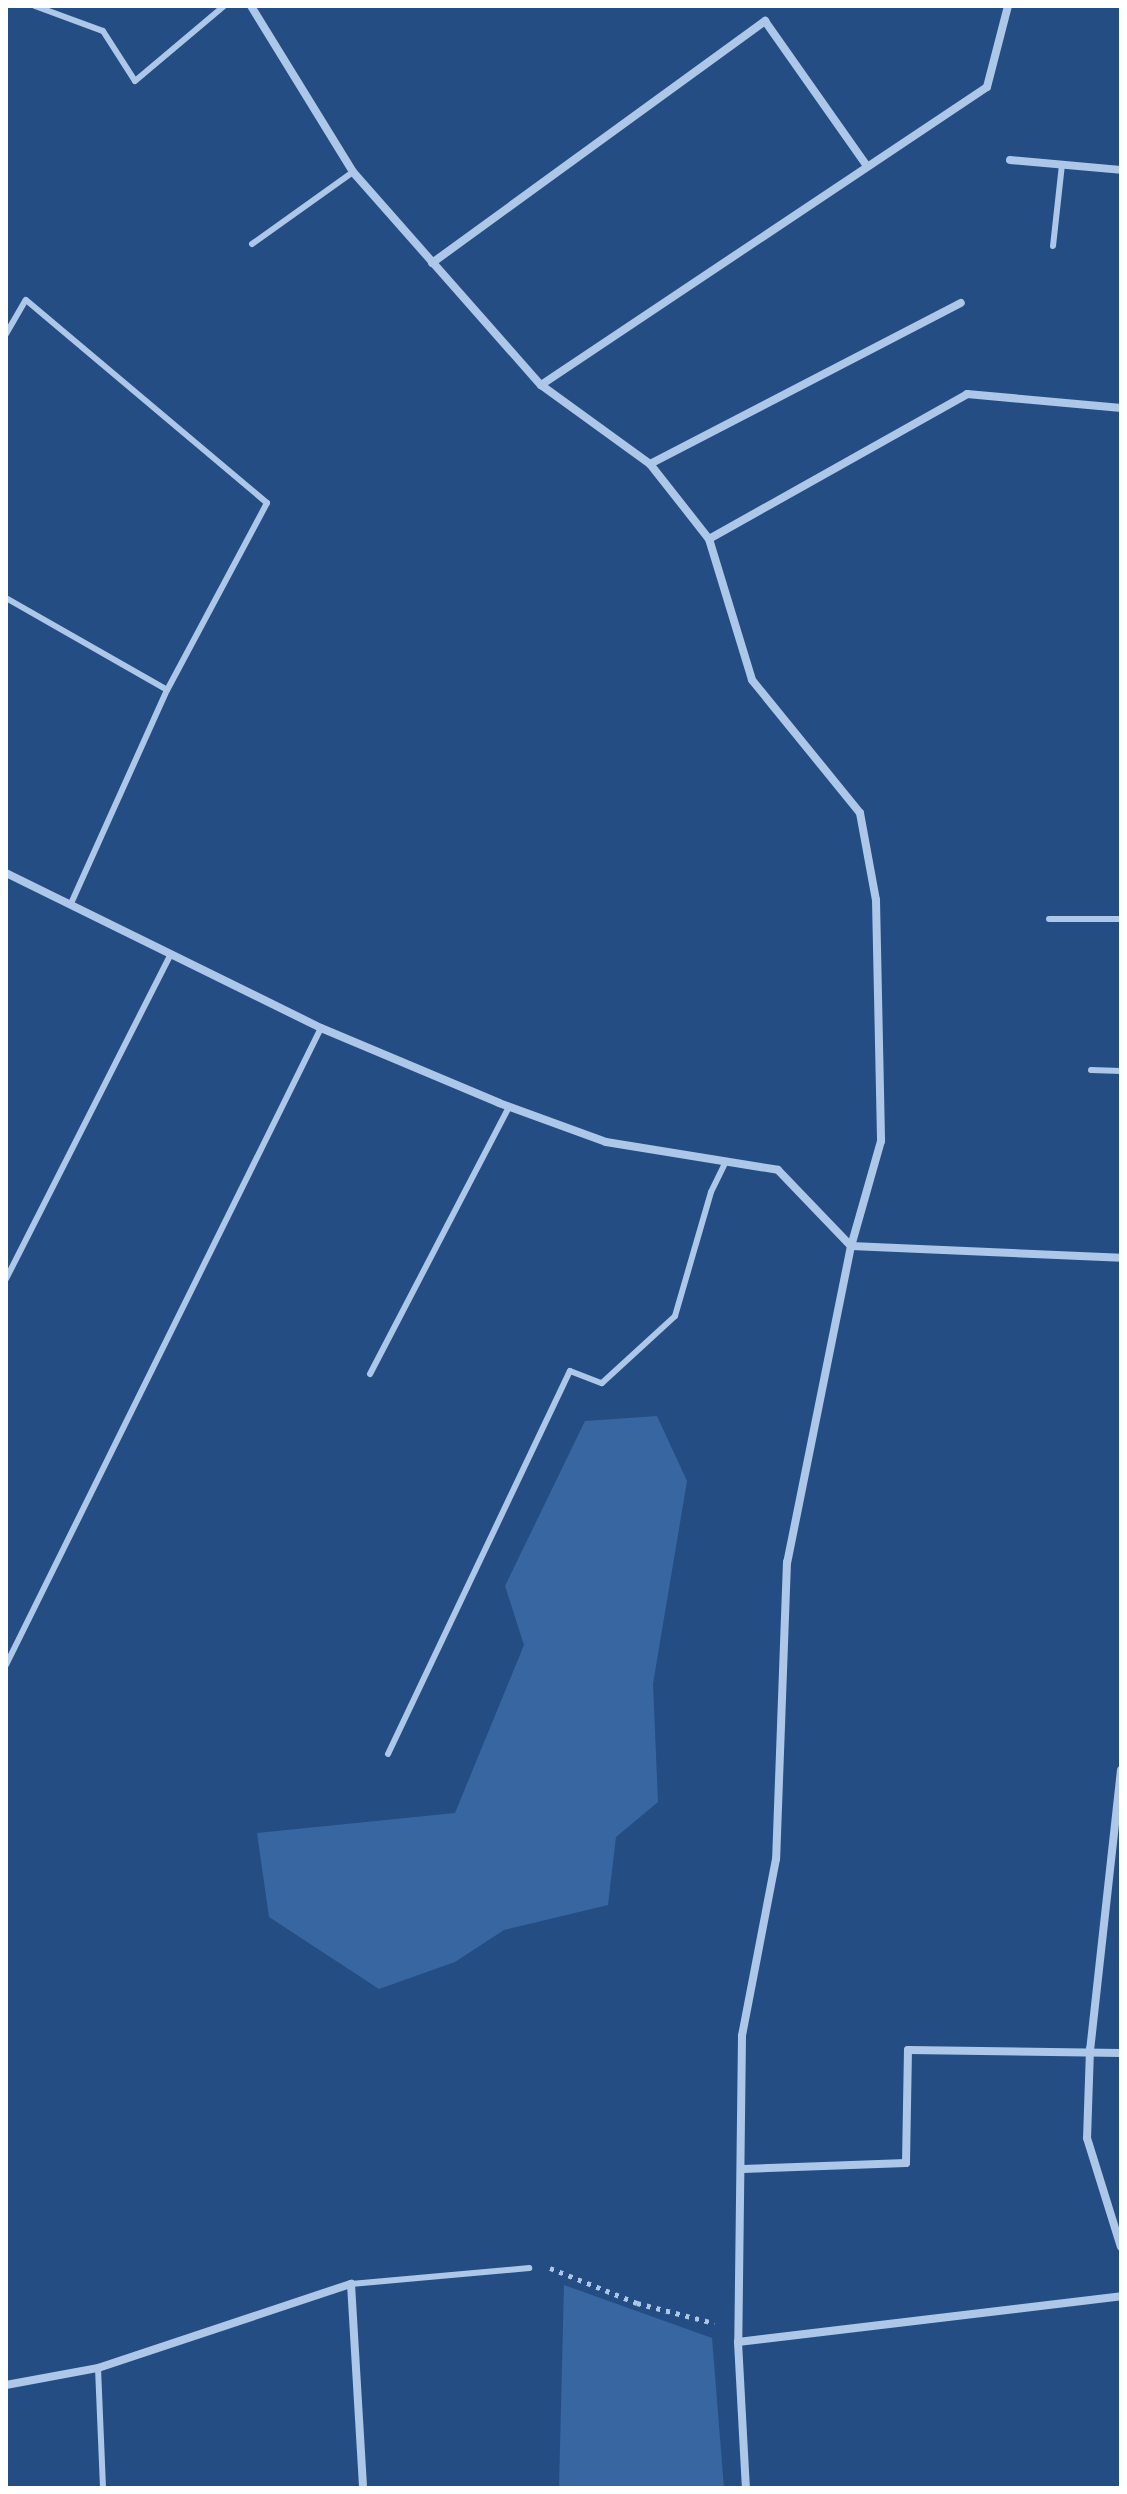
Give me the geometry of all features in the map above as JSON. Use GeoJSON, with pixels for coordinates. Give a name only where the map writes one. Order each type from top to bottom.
{"type":"FeatureCollection","features":[{"type":"Feature","properties":{"kind":"street"},"geometry":{"type":"LineString","coordinates":[[251,6],[353,172],[541,385],[650,464],[709,539],[752,680],[860,813],[876,900],[881,1141],[851,1246],[787,1562],[776,1859],[742,2036],[743,2169],[738,2342],[746,2488]]}},
{"type":"Feature","properties":{"kind":"street"},"geometry":{"type":"LineString","coordinates":[[541,385],[987,87],[1008,6]]}},
{"type":"Feature","properties":{"kind":"street"},"geometry":{"type":"LineString","coordinates":[[432,263],[765,21],[867,166]]}},
{"type":"Feature","properties":{"kind":"street"},"geometry":{"type":"LineString","coordinates":[[1010,160],[1121,170]]}},
{"type":"Feature","properties":{"kind":"street"},"geometry":{"type":"LineString","coordinates":[[650,464],[961,303]]}},
{"type":"Feature","properties":{"kind":"street"},"geometry":{"type":"LineString","coordinates":[[709,539],[967,394],[1121,408]]}},
{"type":"Feature","properties":{"kind":"street"},"geometry":{"type":"LineString","coordinates":[[6,873],[321,1028],[509,1107],[606,1142],[778,1170],[851,1246],[1121,1258]]}},
{"type":"Feature","properties":{"kind":"street"},"geometry":{"type":"LineString","coordinates":[[1121,1770],[1090,2049],[1087,2138],[1121,2247]]}},
{"type":"Feature","properties":{"kind":"street"},"geometry":{"type":"LineString","coordinates":[[743,2169],[906,2163],[908,2050],[1090,2049],[1121,2053]]}},
{"type":"Feature","properties":{"kind":"street"},"geometry":{"type":"LineString","coordinates":[[6,2385],[98,2368],[351,2284],[363,2488]]}},
{"type":"Feature","properties":{"kind":"street"},"geometry":{"type":"LineString","coordinates":[[738,2342],[1121,2296]]}},
{"type":"Feature","properties":{"kind":"lane"},"geometry":{"type":"LineString","coordinates":[[35,6],[103,31],[135,81],[224,6]]}},
{"type":"Feature","properties":{"kind":"lane"},"geometry":{"type":"LineString","coordinates":[[1053,246],[1062,165]]}},
{"type":"Feature","properties":{"kind":"lane"},"geometry":{"type":"LineString","coordinates":[[252,244],[353,172]]}},
{"type":"Feature","properties":{"kind":"lane"},"geometry":{"type":"LineString","coordinates":[[6,334],[26,300],[267,503],[167,690],[71,904]]}},
{"type":"Feature","properties":{"kind":"lane"},"geometry":{"type":"LineString","coordinates":[[6,598],[167,690]]}},
{"type":"Feature","properties":{"kind":"lane"},"geometry":{"type":"LineString","coordinates":[[1049,919],[1121,919]]}},
{"type":"Feature","properties":{"kind":"lane"},"geometry":{"type":"LineString","coordinates":[[6,1279],[171,954]]}},
{"type":"Feature","properties":{"kind":"lane"},"geometry":{"type":"LineString","coordinates":[[6,1665],[321,1028]]}},
{"type":"Feature","properties":{"kind":"lane"},"geometry":{"type":"LineString","coordinates":[[1091,1070],[1121,1071]]}},
{"type":"Feature","properties":{"kind":"lane"},"geometry":{"type":"LineString","coordinates":[[370,1374],[509,1107]]}},
{"type":"Feature","properties":{"kind":"lane"},"geometry":{"type":"LineString","coordinates":[[388,1754],[570,1371],[602,1383],[675,1316],[711,1192],[726,1161]]}},
{"type":"Feature","properties":{"kind":"lane"},"geometry":{"type":"LineString","coordinates":[[351,2284],[529,2268]]}},
{"type":"Feature","properties":{"kind":"lane"},"geometry":{"type":"LineString","coordinates":[[98,2368],[103,2488]]}},
{"type":"Feature","properties":{"kind":"path"},"geometry":{"type":"LineString","coordinates":[[529,2268],[558,2268],[637,2303],[739,2329]]}},
{"type":"Feature","properties":{"kind":"shaded area"},"geometry":{"type":"Polygon","coordinates":[[[657,1416],[687,1481],[653,1684],[658,1802],[616,1837],[608,1905],[504,1930],[455,1962],[379,1989],[269,1917],[257,1833],[455,1813],[524,1645],[505,1586],[585,1421],[657,1416]]]}},
{"type":"Feature","properties":{"kind":"shaded area"},"geometry":{"type":"Polygon","coordinates":[[[564,2285],[712,2338],[724,2488],[559,2488],[564,2285]]]}}]}
